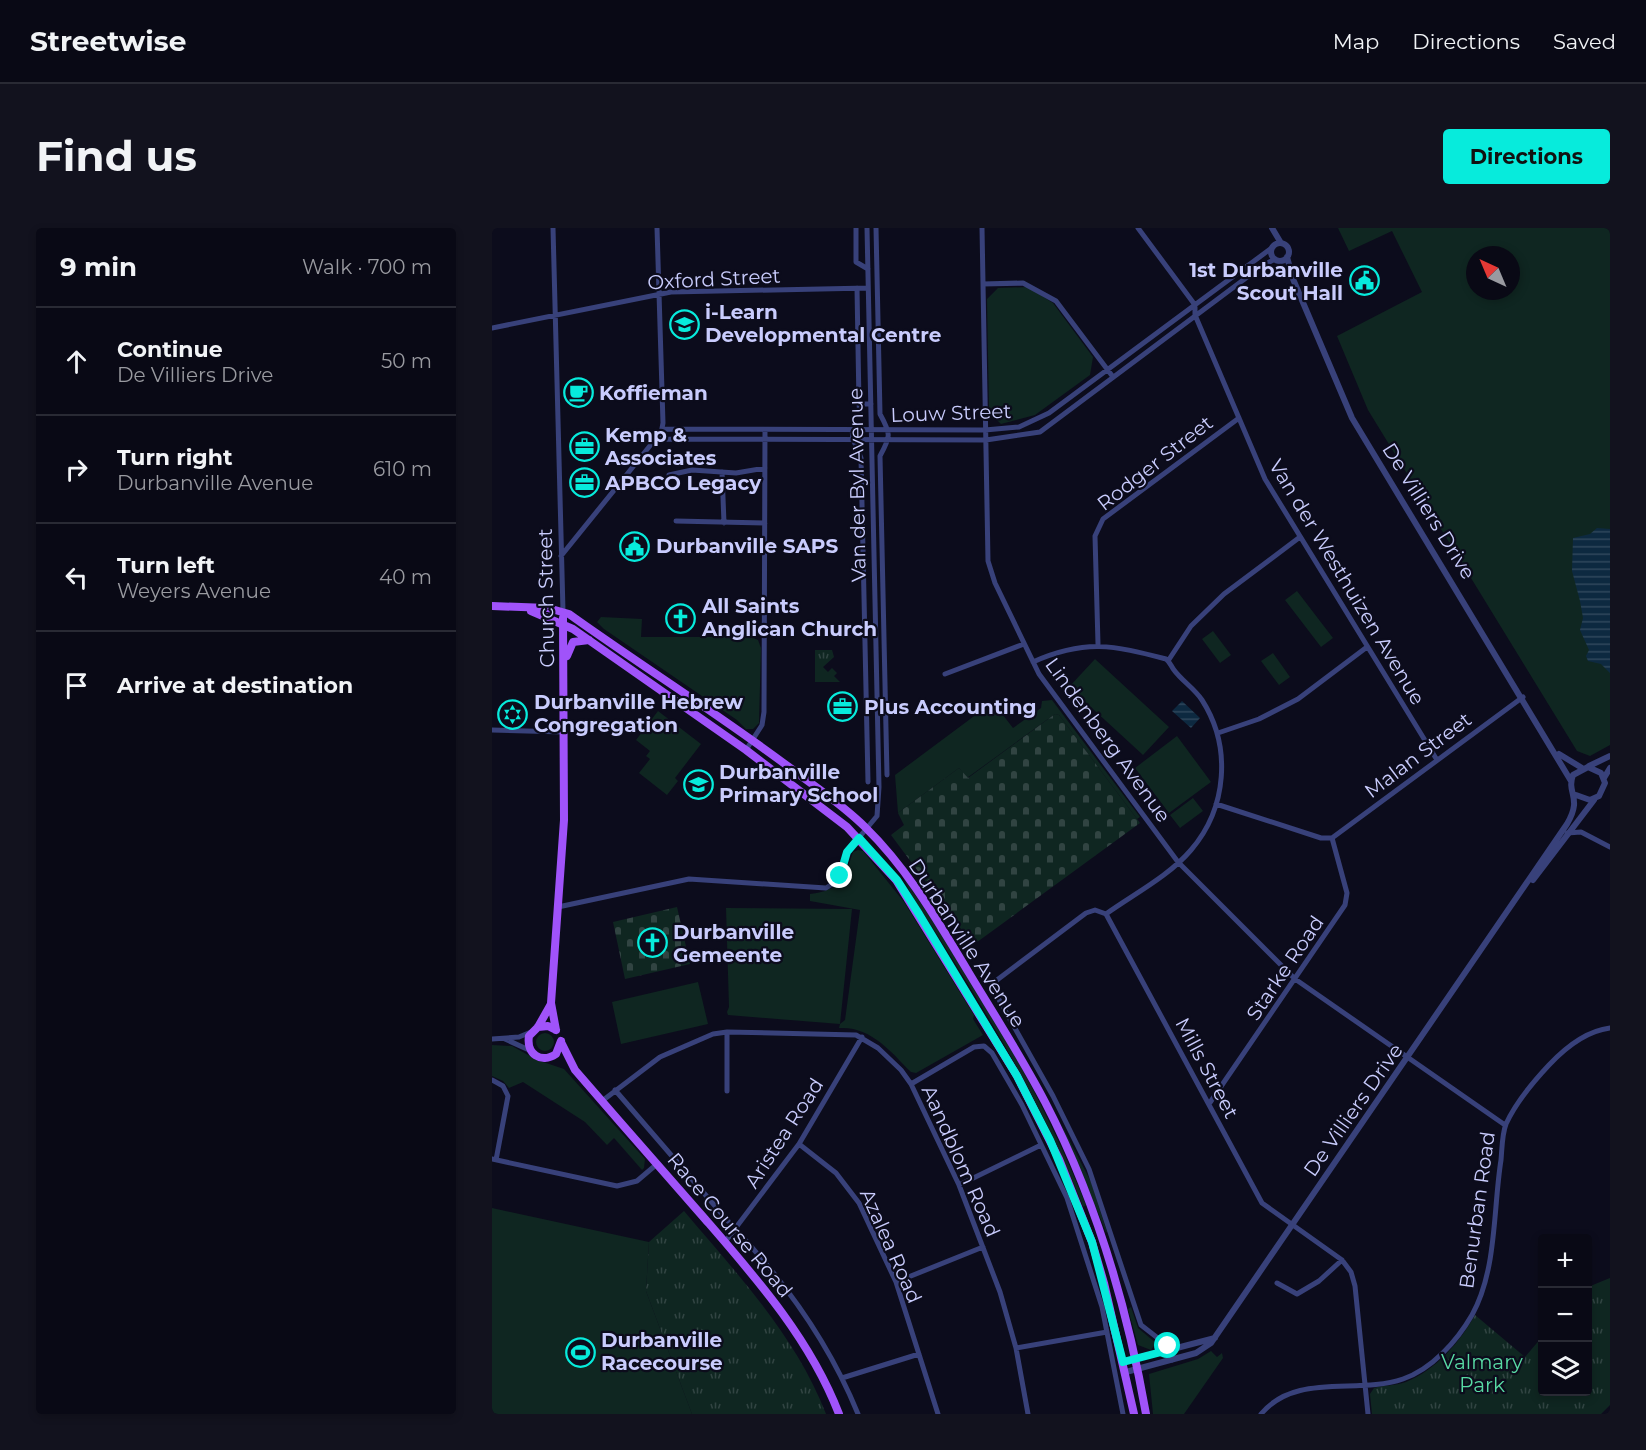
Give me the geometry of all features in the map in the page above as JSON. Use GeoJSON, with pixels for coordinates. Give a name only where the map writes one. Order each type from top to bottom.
{"type":"FeatureCollection","features":[{"type":"Feature","properties":{"kind":"main road"},"geometry":{"type":"LineString","coordinates":[[492,606],[522,608]]}},
{"type":"Feature","properties":{"kind":"main road","name":"Durbanville Avenue"},"geometry":{"type":"LineString","coordinates":[[522,608],[563,611],[753,740],[839,804],[867,829],[921,895],[1045,1102],[1076,1168],[1101,1232],[1136,1359],[1146,1414]]}},
{"type":"Feature","properties":{"kind":"main road","name":"Durbanville Avenue"},"geometry":{"type":"LineString","coordinates":[[522,608],[563,622],[746,750],[824,808],[859,838],[897,880],[1012,1067],[1050,1140],[1092,1242],[1126,1372],[1134,1414]]}},
{"type":"Feature","properties":{"kind":"main road","name":"Church Street"},"geometry":{"type":"LineString","coordinates":[[556,1030],[551,1003],[564,820],[563,611]]}},
{"type":"Feature","properties":{"kind":"main road"},"geometry":{"type":"LineString","coordinates":[[564,676],[571,645],[579,639],[589,640]]}},
{"type":"Feature","properties":{"kind":"main road","name":"Church Street"},"geometry":{"type":"LineString","coordinates":[[535,1029],[551,1003]]}},
{"type":"Feature","properties":{"kind":"main road"},"geometry":{"type":"LineString","coordinates":[[531,1051],[528,1041],[535,1029],[548,1026],[556,1030]]}},
{"type":"Feature","properties":{"kind":"main road","name":"Race Course Road"},"geometry":{"type":"LineString","coordinates":[[556,1030],[575,1070],[768,1293],[798,1334],[822,1376],[839,1414]]}},
{"type":"Feature","properties":{"kind":"main road"},"geometry":{"type":"LineString","coordinates":[[552,1057],[559,1050],[561,1042]]}},
{"type":"Feature","properties":{"kind":"main road","name":"Race Course Road"},"geometry":{"type":"LineString","coordinates":[[531,1051],[540,1058],[552,1057],[575,1070]]}},
{"type":"Feature","properties":{"kind":"street","name":"Church Street"},"geometry":{"type":"LineString","coordinates":[[553,228],[563,611]]}},
{"type":"Feature","properties":{"kind":"street"},"geometry":{"type":"LineString","coordinates":[[657,228],[663,429],[660,439]]}},
{"type":"Feature","properties":{"kind":"street","name":"Van der Byl Avenue"},"geometry":{"type":"LineString","coordinates":[[856,228],[856,262],[868,269]]}},
{"type":"Feature","properties":{"kind":"street","name":"Van der Byl Avenue"},"geometry":{"type":"LineString","coordinates":[[558,907],[689,879],[826,888],[837,881],[847,852],[878,812],[867,228]]}},
{"type":"Feature","properties":{"kind":"street","name":"Van der Byl Avenue"},"geometry":{"type":"LineString","coordinates":[[876,228],[880,414],[888,424],[889,439],[880,456],[887,776]]}},
{"type":"Feature","properties":{"kind":"street","name":"Lindenberg Avenue"},"geometry":{"type":"LineString","coordinates":[[982,228],[990,571],[1033,662],[1178,862],[1295,980],[1408,1060]]}},
{"type":"Feature","properties":{"kind":"street"},"geometry":{"type":"LineString","coordinates":[[1138,228],[1194,305]]}},
{"type":"Feature","properties":{"kind":"street"},"geometry":{"type":"LineString","coordinates":[[1272,228],[1276,245],[1272,253],[1281,259],[1289,249],[1276,245]]}},
{"type":"Feature","properties":{"kind":"street","name":"Louw Street"},"geometry":{"type":"LineString","coordinates":[[561,556],[663,429],[985,430],[1019,427],[1038,420],[1276,245]]}},
{"type":"Feature","properties":{"kind":"street","name":"Louw Street"},"geometry":{"type":"LineString","coordinates":[[651,444],[660,439],[986,440],[1038,433],[1262,266],[1281,259]]}},
{"type":"Feature","properties":{"kind":"street","name":"De Villiers Drive"},"geometry":{"type":"LineString","coordinates":[[1281,259],[1293,279],[1352,418],[1555,750],[1571,781]]}},
{"type":"Feature","properties":{"kind":"street"},"geometry":{"type":"LineString","coordinates":[[983,284],[1023,283],[1056,301],[1113,377]]}},
{"type":"Feature","properties":{"kind":"street"},"geometry":{"type":"LineString","coordinates":[[857,288],[860,415]]}},
{"type":"Feature","properties":{"kind":"street","name":"Oxford Street"},"geometry":{"type":"LineString","coordinates":[[492,328],[659,294],[868,288]]}},
{"type":"Feature","properties":{"kind":"street","name":"Van der Westhuizen Avenue"},"geometry":{"type":"LineString","coordinates":[[1194,305],[1195,315],[1265,479],[1437,760]]}},
{"type":"Feature","properties":{"kind":"street"},"geometry":{"type":"LineString","coordinates":[[859,404],[871,404]]}},
{"type":"Feature","properties":{"kind":"street","name":"Rodger Street"},"geometry":{"type":"LineString","coordinates":[[1098,644],[1095,536],[1103,519],[1239,418]]}},
{"type":"Feature","properties":{"kind":"street"},"geometry":{"type":"LineString","coordinates":[[746,750],[762,725],[764,712],[765,429]]}},
{"type":"Feature","properties":{"kind":"street"},"geometry":{"type":"LineString","coordinates":[[852,429],[853,439],[861,458],[868,782]]}},
{"type":"Feature","properties":{"kind":"street"},"geometry":{"type":"LineString","coordinates":[[669,475],[692,470],[722,472],[765,468]]}},
{"type":"Feature","properties":{"kind":"street"},"geometry":{"type":"LineString","coordinates":[[722,472],[724,523]]}},
{"type":"Feature","properties":{"kind":"street"},"geometry":{"type":"LineString","coordinates":[[676,521],[765,523]]}},
{"type":"Feature","properties":{"kind":"street"},"geometry":{"type":"LineString","coordinates":[[1168,661],[1191,626],[1224,594],[1300,537]]}},
{"type":"Feature","properties":{"kind":"street"},"geometry":{"type":"LineString","coordinates":[[945,674],[1024,644]]}},
{"type":"Feature","properties":{"kind":"street"},"geometry":{"type":"LineString","coordinates":[[1033,662],[1071,648],[1098,644],[1127,648],[1168,661],[1201,699],[1218,733],[1222,774],[1216,804],[1203,833],[1178,862],[1106,914],[1095,910],[1086,913],[997,980],[993,989],[1053,1096],[1089,1169],[1141,1325],[1168,1346],[1172,1360]]}},
{"type":"Feature","properties":{"kind":"street"},"geometry":{"type":"LineString","coordinates":[[1218,733],[1259,718],[1298,699],[1367,647]]}},
{"type":"Feature","properties":{"kind":"street","name":"Malan Street"},"geometry":{"type":"LineString","coordinates":[[1332,838],[1522,697]]}},
{"type":"Feature","properties":{"kind":"street"},"geometry":{"type":"LineString","coordinates":[[867,730],[877,728]]}},
{"type":"Feature","properties":{"kind":"street"},"geometry":{"type":"LineString","coordinates":[[492,730],[564,732]]}},
{"type":"Feature","properties":{"kind":"street","name":"De Villiers Drive"},"geometry":{"type":"LineString","coordinates":[[1555,750],[1565,760],[1585,767]]}},
{"type":"Feature","properties":{"kind":"street"},"geometry":{"type":"LineString","coordinates":[[1610,756],[1585,767],[1571,781],[1576,795],[1584,800],[1594,799],[1604,788],[1604,778],[1610,768]]}},
{"type":"Feature","properties":{"kind":"street"},"geometry":{"type":"LineString","coordinates":[[1585,767],[1598,770],[1604,778]]}},
{"type":"Feature","properties":{"kind":"street","name":"De Villiers Drive"},"geometry":{"type":"LineString","coordinates":[[1126,1372],[1201,1350],[1215,1338],[1516,901],[1572,816],[1576,795]]}},
{"type":"Feature","properties":{"kind":"street","name":"De Villiers Drive"},"geometry":{"type":"LineString","coordinates":[[1516,901],[1594,799]]}},
{"type":"Feature","properties":{"kind":"street"},"geometry":{"type":"LineString","coordinates":[[1216,804],[1321,838],[1332,838]]}},
{"type":"Feature","properties":{"kind":"street"},"geometry":{"type":"LineString","coordinates":[[1580,816],[1584,834]]}},
{"type":"Feature","properties":{"kind":"street"},"geometry":{"type":"LineString","coordinates":[[1568,833],[1584,834],[1610,847]]}},
{"type":"Feature","properties":{"kind":"street","name":"Starke Road"},"geometry":{"type":"LineString","coordinates":[[1209,1104],[1295,980],[1347,899],[1347,890],[1332,838]]}},
{"type":"Feature","properties":{"kind":"street","name":"Mills Street"},"geometry":{"type":"LineString","coordinates":[[1106,914],[1262,1203],[1342,1260]]}},
{"type":"Feature","properties":{"kind":"street"},"geometry":{"type":"LineString","coordinates":[[1506,1125],[1537,1078],[1556,1058],[1589,1034],[1610,1028]]}},
{"type":"Feature","properties":{"kind":"street"},"geometry":{"type":"LineString","coordinates":[[492,1039],[524,1036],[535,1029]]}},
{"type":"Feature","properties":{"kind":"street"},"geometry":{"type":"LineString","coordinates":[[602,1101],[642,1068],[668,1052],[713,1034],[727,1032],[850,1034],[862,1037]]}},
{"type":"Feature","properties":{"kind":"street"},"geometry":{"type":"LineString","coordinates":[[727,1032],[727,1090]]}},
{"type":"Feature","properties":{"kind":"street","name":"Aandblom Road"},"geometry":{"type":"LineString","coordinates":[[862,1037],[901,1070],[911,1084],[960,1185],[1008,1318],[1028,1414]]}},
{"type":"Feature","properties":{"kind":"street","name":"Aristea Road"},"geometry":{"type":"LineString","coordinates":[[725,1242],[799,1144],[862,1037]]}},
{"type":"Feature","properties":{"kind":"street"},"geometry":{"type":"LineString","coordinates":[[503,1039],[531,1051]]}},
{"type":"Feature","properties":{"kind":"street"},"geometry":{"type":"LineString","coordinates":[[911,1084],[974,1047],[987,1048],[1022,1105],[1067,1198],[1107,1332],[1123,1414]]}},
{"type":"Feature","properties":{"kind":"street","name":"Benurban Road"},"geometry":{"type":"LineString","coordinates":[[1261,1414],[1276,1400],[1296,1391],[1402,1380],[1423,1368],[1454,1340],[1471,1317],[1486,1281],[1506,1125],[1408,1060]]}},
{"type":"Feature","properties":{"kind":"street"},"geometry":{"type":"LineString","coordinates":[[492,1080],[503,1086],[508,1096],[494,1159],[622,1186],[637,1181],[657,1164]]}},
{"type":"Feature","properties":{"kind":"street"},"geometry":{"type":"LineString","coordinates":[[615,1090],[728,1221]]}},
{"type":"Feature","properties":{"kind":"street","name":"Azalea Road"},"geometry":{"type":"LineString","coordinates":[[799,1144],[828,1165],[848,1187],[896,1281],[938,1414]]}},
{"type":"Feature","properties":{"kind":"street"},"geometry":{"type":"LineString","coordinates":[[960,1185],[1041,1145]]}},
{"type":"Feature","properties":{"kind":"street"},"geometry":{"type":"LineString","coordinates":[[736,1230],[805,1315],[842,1378],[858,1414]]}},
{"type":"Feature","properties":{"kind":"street"},"geometry":{"type":"LineString","coordinates":[[896,1281],[983,1247]]}},
{"type":"Feature","properties":{"kind":"street"},"geometry":{"type":"LineString","coordinates":[[1277,1283],[1297,1294],[1319,1281],[1342,1260],[1354,1281],[1368,1414]]}},
{"type":"Feature","properties":{"kind":"street"},"geometry":{"type":"LineString","coordinates":[[1016,1348],[1107,1332]]}},
{"type":"Feature","properties":{"kind":"street"},"geometry":{"type":"LineString","coordinates":[[1123,1362],[1215,1338]]}},
{"type":"Feature","properties":{"kind":"street"},"geometry":{"type":"LineString","coordinates":[[842,1378],[918,1354]]}},
{"type":"Feature","properties":{"kind":"green space"},"geometry":{"type":"Polygon","coordinates":[[[1338,228],[1610,228],[1610,745],[1590,756],[1577,751],[1368,410],[1337,336],[1422,292],[1392,231],[1349,251],[1338,228]]]}},
{"type":"Feature","properties":{"kind":"green space"},"geometry":{"type":"Polygon","coordinates":[[[1028,287],[1053,303],[1093,357],[1090,375],[1035,415],[1001,424],[989,412],[987,299],[998,288],[1028,287]]]}},
{"type":"Feature","properties":{"kind":"green space"},"geometry":{"type":"Polygon","coordinates":[[[1297,591],[1333,638],[1321,647],[1285,600],[1297,591]]]}},
{"type":"Feature","properties":{"kind":"green space"},"geometry":{"type":"Polygon","coordinates":[[[601,617],[642,619],[641,637],[751,637],[758,640],[761,648],[759,723],[753,729],[746,729],[737,720],[604,629],[597,622],[601,617]]]}},
{"type":"Feature","properties":{"kind":"green space"},"geometry":{"type":"Polygon","coordinates":[[[1213,631],[1231,655],[1220,663],[1202,639],[1213,631]]]}},
{"type":"Feature","properties":{"kind":"green space"},"geometry":{"type":"Polygon","coordinates":[[[815,650],[832,650],[834,657],[823,667],[828,672],[832,668],[837,673],[834,676],[840,682],[815,682],[815,650]]]}},
{"type":"Feature","properties":{"kind":"green space"},"geometry":{"type":"Polygon","coordinates":[[[1273,653],[1290,677],[1279,685],[1261,661],[1273,653]]]}},
{"type":"Feature","properties":{"kind":"green space"},"geometry":{"type":"Polygon","coordinates":[[[1095,659],[1169,727],[1143,755],[1069,687],[1095,659]]]}},
{"type":"Feature","properties":{"kind":"green space"},"geometry":{"type":"Polygon","coordinates":[[[1052,700],[1140,817],[1137,819],[1059,715],[1055,714],[967,778],[959,768],[898,813],[895,775],[993,702],[1013,728],[1041,708],[1042,701],[1052,700]]]}},
{"type":"Feature","properties":{"kind":"green space"},"geometry":{"type":"Polygon","coordinates":[[[658,711],[701,744],[675,778],[678,781],[667,795],[639,773],[650,759],[646,756],[650,751],[636,740],[658,711]]]}},
{"type":"Feature","properties":{"kind":"green space"},"geometry":{"type":"Polygon","coordinates":[[[1055,714],[1059,715],[1140,823],[973,945],[891,835],[904,825],[898,813],[959,768],[968,778],[1055,714]]]}},
{"type":"Feature","properties":{"kind":"green space"},"geometry":{"type":"Polygon","coordinates":[[[1177,736],[1211,782],[1169,813],[1135,768],[1177,736]]]}},
{"type":"Feature","properties":{"kind":"green space"},"geometry":{"type":"Polygon","coordinates":[[[1193,798],[1203,811],[1180,828],[1170,815],[1193,798]]]}},
{"type":"Feature","properties":{"kind":"green space"},"geometry":{"type":"Polygon","coordinates":[[[858,850],[863,851],[904,902],[974,1015],[973,1019],[983,1035],[916,1073],[911,1072],[871,1036],[850,1028],[839,1028],[845,1020],[860,910],[810,901],[810,894],[829,890],[840,882],[853,852],[858,850]]]}},
{"type":"Feature","properties":{"kind":"green space"},"geometry":{"type":"Polygon","coordinates":[[[903,877],[980,995],[1027,1077],[1068,1162],[1086,1205],[1083,1207],[1066,1165],[1027,1085],[959,969],[911,894],[903,877]]]}},
{"type":"Feature","properties":{"kind":"green space"},"geometry":{"type":"Polygon","coordinates":[[[677,907],[690,964],[625,979],[613,922],[677,907]]]}},
{"type":"Feature","properties":{"kind":"green space"},"geometry":{"type":"Polygon","coordinates":[[[726,908],[852,909],[840,1024],[728,1015],[726,908]]]}},
{"type":"Feature","properties":{"kind":"green space"},"geometry":{"type":"Polygon","coordinates":[[[698,982],[708,1024],[621,1044],[612,1002],[698,982]]]}},
{"type":"Feature","properties":{"kind":"green space"},"geometry":{"type":"Polygon","coordinates":[[[545,1033],[551,1036],[554,1042],[551,1048],[545,1051],[539,1048],[536,1042],[539,1036],[545,1033]]]}},
{"type":"Feature","properties":{"kind":"green space"},"geometry":{"type":"Polygon","coordinates":[[[492,1045],[512,1046],[537,1060],[564,1069],[645,1159],[644,1168],[642,1170],[614,1138],[607,1145],[585,1122],[523,1082],[509,1088],[503,1081],[492,1076],[492,1045]]]}},
{"type":"Feature","properties":{"kind":"green space"},"geometry":{"type":"Polygon","coordinates":[[[1061,1124],[1091,1182],[1107,1232],[1106,1232],[1061,1124]]]}},
{"type":"Feature","properties":{"kind":"green space","name":"Durbanville Racecourse"},"geometry":{"type":"Polygon","coordinates":[[[492,1208],[649,1242],[646,1291],[692,1414],[492,1414],[492,1208]]]}},
{"type":"Feature","properties":{"kind":"green space"},"geometry":{"type":"Polygon","coordinates":[[[684,1211],[744,1282],[782,1332],[799,1358],[826,1414],[692,1414],[646,1291],[649,1242],[684,1211]]]}},
{"type":"Feature","properties":{"kind":"green space","name":"Valmary Park"},"geometry":{"type":"Polygon","coordinates":[[[1610,1278],[1610,1405],[1601,1414],[1372,1414],[1370,1394],[1374,1388],[1406,1382],[1437,1363],[1462,1335],[1475,1315],[1525,1357],[1538,1342],[1538,1396],[1592,1396],[1592,1285],[1610,1278]]]}},
{"type":"Feature","properties":{"kind":"green space"},"geometry":{"type":"Polygon","coordinates":[[[1131,1307],[1138,1328],[1156,1343],[1151,1350],[1138,1345],[1128,1309],[1131,1307]]]}},
{"type":"Feature","properties":{"kind":"green space"},"geometry":{"type":"Polygon","coordinates":[[[1211,1351],[1217,1357],[1222,1353],[1223,1358],[1184,1414],[1153,1414],[1149,1374],[1198,1359],[1211,1351]]]}},
{"type":"Feature","properties":{"kind":"water"},"geometry":{"type":"Polygon","coordinates":[[[1597,528],[1610,529],[1610,673],[1601,664],[1588,661],[1586,656],[1589,650],[1580,630],[1583,618],[1572,571],[1573,538],[1590,534],[1597,528]]]}},
{"type":"Feature","properties":{"kind":"water"},"geometry":{"type":"Polygon","coordinates":[[[1182,701],[1200,718],[1191,728],[1172,711],[1182,701]]]}},
{"type":"Feature","properties":{"kind":"place","name":"1st Durbanville Scout Hall"},"geometry":{"type":"Point","coordinates":[1364,281]}},
{"type":"Feature","properties":{"kind":"place","name":"i-Learn Developmental Centre"},"geometry":{"type":"Point","coordinates":[684,324]}},
{"type":"Feature","properties":{"kind":"place","name":"Koffieman"},"geometry":{"type":"Point","coordinates":[578,393]}},
{"type":"Feature","properties":{"kind":"place","name":"Kemp & Associates"},"geometry":{"type":"Point","coordinates":[584,446]}},
{"type":"Feature","properties":{"kind":"place","name":"APBCO Legacy"},"geometry":{"type":"Point","coordinates":[584,483]}},
{"type":"Feature","properties":{"kind":"place","name":"Durbanville SAPS"},"geometry":{"type":"Point","coordinates":[635,546]}},
{"type":"Feature","properties":{"kind":"place","name":"All Saints Anglican Church"},"geometry":{"type":"Point","coordinates":[681,618]}},
{"type":"Feature","properties":{"kind":"place","name":"Plus Accounting"},"geometry":{"type":"Point","coordinates":[843,707]}},
{"type":"Feature","properties":{"kind":"place","name":"Durbanville Hebrew Congregation"},"geometry":{"type":"Point","coordinates":[513,714]}},
{"type":"Feature","properties":{"kind":"place","name":"Durbanville Primary School"},"geometry":{"type":"Point","coordinates":[698,784]}},
{"type":"Feature","properties":{"kind":"place","name":"Durbanville Gemeente"},"geometry":{"type":"Point","coordinates":[652,943]}},
{"type":"Feature","properties":{"kind":"place","name":"Durbanville Racecourse"},"geometry":{"type":"Point","coordinates":[580,1352]}},
{"type":"Feature","properties":{"kind":"route"},"geometry":{"type":"LineString","coordinates":[[840,876],[847,852],[859,838],[897,880],[992,1032],[1017,1076],[1074,1193],[1104,1283],[1123,1362],[1169,1350],[1168,1346]]}}]}
